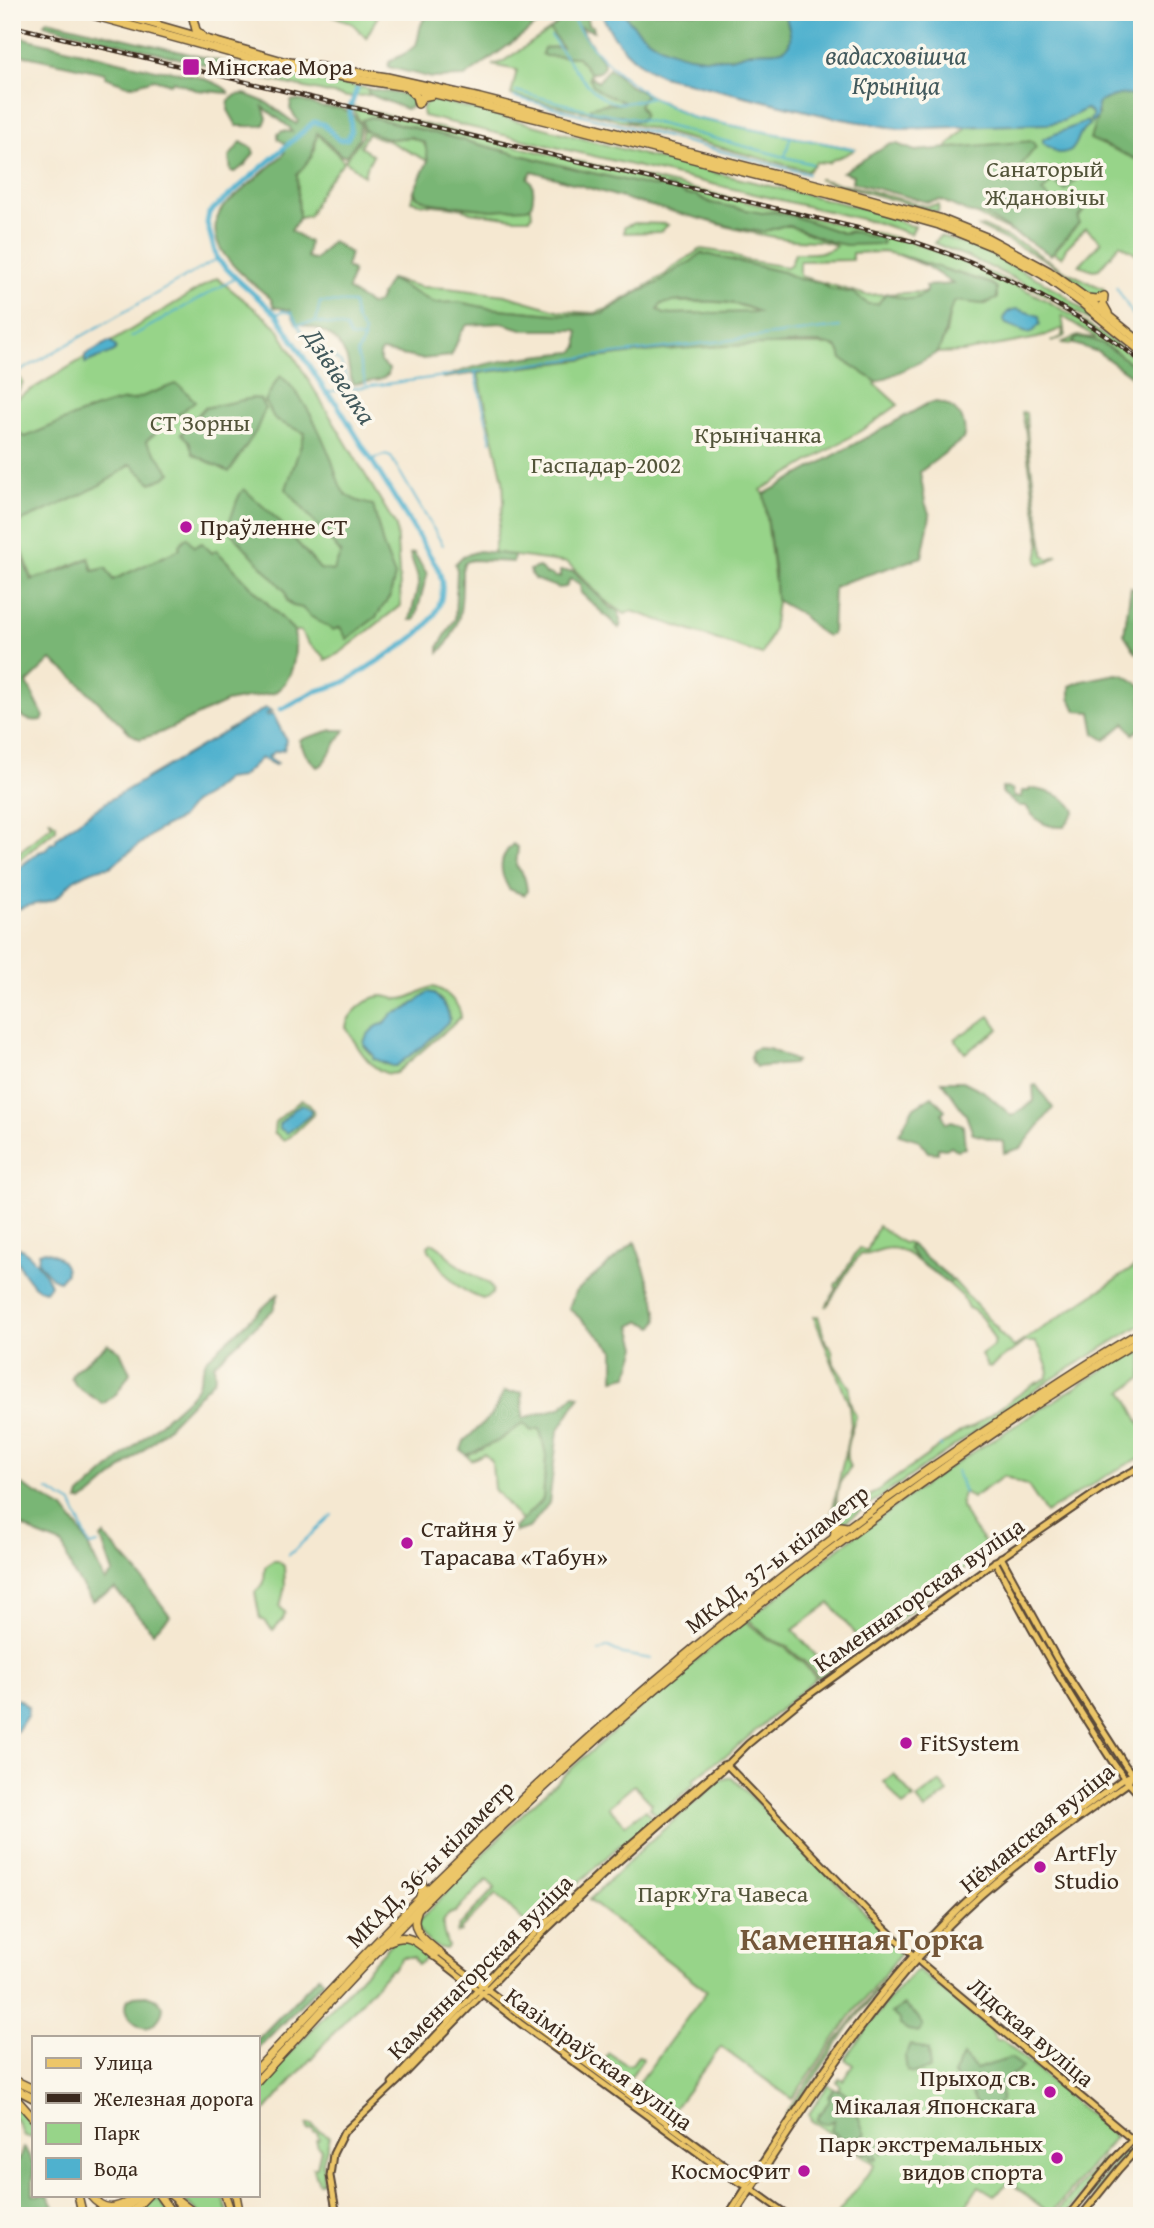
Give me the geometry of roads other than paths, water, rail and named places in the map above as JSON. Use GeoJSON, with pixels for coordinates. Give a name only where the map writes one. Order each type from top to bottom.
{"type":"FeatureCollection","features":[{"type":"Feature","properties":{"kind":"highway"},"geometry":{"type":"LineString","coordinates":[[81,12],[282,67],[440,95],[803,187],[939,225],[990,246],[1044,275],[1142,352]]}},
{"type":"Feature","properties":{"kind":"highway"},"geometry":{"type":"LineString","coordinates":[[112,12],[283,61],[387,77],[512,106],[912,210],[986,237],[1049,271],[1142,344]]}},
{"type":"Feature","properties":{"kind":"highway"},"geometry":{"type":"LineString","coordinates":[[177,30],[186,28],[193,18],[196,30],[209,40]]}},
{"type":"Feature","properties":{"kind":"highway"},"geometry":{"type":"LineString","coordinates":[[406,88],[416,96],[418,104],[425,96],[440,95]]}},
{"type":"Feature","properties":{"kind":"highway"},"geometry":{"type":"LineString","coordinates":[[1085,297],[1097,299],[1104,296],[1104,307],[1110,317]]}},
{"type":"Feature","properties":{"kind":"highway"},"geometry":{"type":"LineString","coordinates":[[996,1427],[1142,1331]]}},
{"type":"Feature","properties":{"kind":"highway"},"geometry":{"type":"LineString","coordinates":[[996,1427],[1142,1339]]}},
{"type":"Feature","properties":{"kind":"highway","name":"МКАД, 37-ы кіламетр"},"geometry":{"type":"LineString","coordinates":[[593,1739],[671,1666],[834,1538],[834,1525],[847,1527],[996,1427]]}},
{"type":"Feature","properties":{"kind":"highway","name":"МКАД, 37-ы кіламетр"},"geometry":{"type":"LineString","coordinates":[[593,1739],[818,1559],[996,1427]]}},
{"type":"Feature","properties":{"kind":"highway","name":"МКАД, 36-ы кіламетр"},"geometry":{"type":"LineString","coordinates":[[303,2026],[419,1898],[593,1739]]}},
{"type":"Feature","properties":{"kind":"highway","name":"МКАД, 36-ы кіламетр"},"geometry":{"type":"LineString","coordinates":[[303,2026],[593,1739]]}},
{"type":"Feature","properties":{"kind":"highway"},"geometry":{"type":"LineString","coordinates":[[419,1898],[423,1886],[420,1877],[433,1881],[440,1878]]}},
{"type":"Feature","properties":{"kind":"highway"},"geometry":{"type":"LineString","coordinates":[[419,1909],[414,1920],[416,1929],[436,1954]]}},
{"type":"Feature","properties":{"kind":"highway"},"geometry":{"type":"LineString","coordinates":[[384,1945],[397,1937],[409,1937],[436,1954]]}},
{"type":"Feature","properties":{"kind":"highway"},"geometry":{"type":"LineString","coordinates":[[259,2067],[303,2026]]}},
{"type":"Feature","properties":{"kind":"highway"},"geometry":{"type":"LineString","coordinates":[[259,2079],[303,2026]]}},
{"type":"Feature","properties":{"kind":"highway"},"geometry":{"type":"LineString","coordinates":[[12,2079],[32,2087]]}},
{"type":"Feature","properties":{"kind":"highway"},"geometry":{"type":"LineString","coordinates":[[12,2087],[32,2097]]}},
{"type":"Feature","properties":{"kind":"highway"},"geometry":{"type":"LineString","coordinates":[[12,2094],[32,2117]]}},
{"type":"Feature","properties":{"kind":"highway"},"geometry":{"type":"LineString","coordinates":[[78,2196],[83,2216]]}},
{"type":"Feature","properties":{"kind":"highway"},"geometry":{"type":"LineString","coordinates":[[91,2196],[107,2208],[118,2207],[138,2199]]}},
{"type":"Feature","properties":{"kind":"highway"},"geometry":{"type":"LineString","coordinates":[[165,2196],[176,2216]]}},
{"type":"Feature","properties":{"kind":"highway"},"geometry":{"type":"LineString","coordinates":[[165,2196],[198,2216]]}},
{"type":"Feature","properties":{"kind":"highway"},"geometry":{"type":"LineString","coordinates":[[225,2196],[232,2216]]}},
{"type":"Feature","properties":{"kind":"highway"},"geometry":{"type":"LineString","coordinates":[[236,2196],[240,2216]]}},
{"type":"Feature","properties":{"kind":"highway"},"geometry":{"type":"LineString","coordinates":[[118,2216],[138,2199]]}},
{"type":"Feature","properties":{"kind":"highway"},"geometry":{"type":"LineString","coordinates":[[130,2216],[138,2199]]}},
{"type":"Feature","properties":{"kind":"main road","name":"Каменнагорская вуліца"},"geometry":{"type":"LineString","coordinates":[[337,2216],[330,2181],[332,2161],[336,2146],[348,2127],[481,1990],[623,1851],[799,1702],[1001,1557],[1107,1485],[1142,1466]]}},
{"type":"Feature","properties":{"kind":"main road"},"geometry":{"type":"LineString","coordinates":[[1001,1557],[1050,1649],[1132,1775],[1142,1786]]}},
{"type":"Feature","properties":{"kind":"main road"},"geometry":{"type":"LineString","coordinates":[[995,1562],[1050,1664],[1126,1780],[1142,1797]]}},
{"type":"Feature","properties":{"kind":"main road","name":"Лідская вуліца"},"geometry":{"type":"LineString","coordinates":[[726,1764],[853,1897],[915,1957],[1141,2145]]}},
{"type":"Feature","properties":{"kind":"main road","name":"Нёманская вуліца"},"geometry":{"type":"LineString","coordinates":[[734,2216],[750,2187],[863,2014],[915,1957],[998,1877],[1132,1775]]}},
{"type":"Feature","properties":{"kind":"main road","name":"Казіміраўская вуліца"},"geometry":{"type":"LineString","coordinates":[[436,1954],[738,2182],[750,2187],[789,2216]]}},
{"type":"Feature","properties":{"kind":"main road"},"geometry":{"type":"LineString","coordinates":[[1068,2216],[1142,2130]]}},
{"type":"Feature","properties":{"kind":"main road"},"geometry":{"type":"LineString","coordinates":[[1081,2216],[1141,2145]]}},
{"type":"Feature","properties":{"kind":"main road","name":"Нёманская вуліца"},"geometry":{"type":"LineString","coordinates":[[728,2216],[750,2187]]}},
{"type":"Feature","properties":{"kind":"main road"},"geometry":{"type":"LineString","coordinates":[[165,2196],[187,2216]]}},
{"type":"Feature","properties":{"kind":"water","name":"вадасховішча Крыніца"},"geometry":{"type":"Polygon","coordinates":[[[601,12],[623,12],[643,35],[668,50],[696,57],[730,58],[753,52],[783,50],[789,44],[790,37],[784,12],[1142,12],[1142,100],[1125,94],[1099,102],[1097,117],[1091,123],[1092,113],[1086,109],[1063,121],[1048,124],[900,129],[831,117],[662,76],[642,65],[625,50],[611,32],[601,12]]]}},
{"type":"Feature","properties":{"kind":"water"},"geometry":{"type":"Polygon","coordinates":[[[1087,121],[1089,125],[1071,150],[1058,153],[1043,143],[1043,139],[1087,121]]]}},
{"type":"Feature","properties":{"kind":"water"},"geometry":{"type":"Polygon","coordinates":[[[1017,309],[1039,316],[1040,324],[1034,331],[1029,333],[1006,324],[1004,320],[1007,313],[1017,309]]]}},
{"type":"Feature","properties":{"kind":"water"},"geometry":{"type":"Polygon","coordinates":[[[110,341],[116,347],[115,351],[85,363],[85,355],[110,341]]]}},
{"type":"Feature","properties":{"kind":"water"},"geometry":{"type":"Polygon","coordinates":[[[266,708],[272,711],[266,714],[273,714],[286,740],[284,750],[274,752],[268,757],[277,763],[275,765],[261,758],[241,777],[226,779],[193,803],[180,819],[158,830],[110,867],[86,873],[53,900],[12,912],[12,873],[56,842],[67,829],[111,799],[266,708]]]}},
{"type":"Feature","properties":{"kind":"water"},"geometry":{"type":"Polygon","coordinates":[[[428,992],[433,993],[444,1006],[449,1021],[424,1045],[396,1066],[373,1058],[364,1045],[368,1035],[377,1026],[384,1024],[392,1014],[407,1009],[428,992]]]}},
{"type":"Feature","properties":{"kind":"water"},"geometry":{"type":"Polygon","coordinates":[[[302,1104],[311,1110],[310,1115],[287,1133],[279,1128],[279,1124],[302,1104]]]}},
{"type":"Feature","properties":{"kind":"water"},"geometry":{"type":"Polygon","coordinates":[[[17,1247],[32,1258],[45,1274],[50,1285],[45,1291],[34,1285],[21,1269],[14,1250],[17,1247]]]}},
{"type":"Feature","properties":{"kind":"water"},"geometry":{"type":"Polygon","coordinates":[[[45,1251],[56,1256],[64,1265],[66,1273],[59,1281],[51,1278],[38,1262],[39,1253],[45,1251]]]}},
{"type":"Feature","properties":{"kind":"water"},"geometry":{"type":"Polygon","coordinates":[[[12,1699],[20,1700],[28,1707],[27,1716],[17,1731],[12,1732],[12,1699]]]}},
{"type":"Feature","properties":{"kind":"waterway"},"geometry":{"type":"LineString","coordinates":[[570,14],[586,39],[605,60],[651,97]]}},
{"type":"Feature","properties":{"kind":"waterway"},"geometry":{"type":"LineString","coordinates":[[551,36],[588,86],[607,100],[625,103],[651,97],[693,118],[855,149]]}},
{"type":"Feature","properties":{"kind":"waterway","name":"Дзівівелка"},"geometry":{"type":"LineString","coordinates":[[281,709],[314,692],[345,682],[403,645],[426,625],[441,601],[439,570],[337,404],[326,392],[277,315],[217,259],[207,223],[209,213],[314,122],[323,124],[339,140],[347,139],[351,132],[350,108],[357,89]]}},
{"type":"Feature","properties":{"kind":"waterway"},"geometry":{"type":"LineString","coordinates":[[516,91],[592,111],[652,122],[812,164]]}},
{"type":"Feature","properties":{"kind":"waterway"},"geometry":{"type":"LineString","coordinates":[[514,97],[808,174]]}},
{"type":"Feature","properties":{"kind":"waterway"},"geometry":{"type":"LineString","coordinates":[[785,157],[790,138]]}},
{"type":"Feature","properties":{"kind":"waterway"},"geometry":{"type":"LineString","coordinates":[[19,372],[217,259]]}},
{"type":"Feature","properties":{"kind":"waterway"},"geometry":{"type":"LineString","coordinates":[[131,337],[236,278]]}},
{"type":"Feature","properties":{"kind":"waterway"},"geometry":{"type":"LineString","coordinates":[[1116,287],[1133,315]]}},
{"type":"Feature","properties":{"kind":"waterway"},"geometry":{"type":"LineString","coordinates":[[299,324],[316,322],[320,302],[353,303],[356,320],[364,332],[364,339],[357,354],[366,384]]}},
{"type":"Feature","properties":{"kind":"waterway"},"geometry":{"type":"LineString","coordinates":[[277,315],[282,311],[292,313],[301,331],[341,363],[350,387]]}},
{"type":"Feature","properties":{"kind":"waterway"},"geometry":{"type":"LineString","coordinates":[[316,322],[346,328],[350,337],[363,339]]}},
{"type":"Feature","properties":{"kind":"waterway"},"geometry":{"type":"LineString","coordinates":[[326,392],[840,327]]}},
{"type":"Feature","properties":{"kind":"waterway"},"geometry":{"type":"LineString","coordinates":[[475,371],[491,441]]}},
{"type":"Feature","properties":{"kind":"waterway"},"geometry":{"type":"LineString","coordinates":[[370,460],[385,455],[391,457],[443,545]]}},
{"type":"Feature","properties":{"kind":"waterway"},"geometry":{"type":"LineString","coordinates":[[957,1471],[964,1493]]}},
{"type":"Feature","properties":{"kind":"waterway"},"geometry":{"type":"LineString","coordinates":[[48,1490],[72,1504],[90,1546],[98,1544]]}},
{"type":"Feature","properties":{"kind":"waterway"},"geometry":{"type":"LineString","coordinates":[[289,1555],[332,1515]]}},
{"type":"Feature","properties":{"kind":"waterway"},"geometry":{"type":"LineString","coordinates":[[599,1652],[608,1647],[623,1654],[651,1659]]}},
{"type":"Feature","properties":{"kind":"railway"},"geometry":{"type":"LineString","coordinates":[[12,26],[912,241],[973,264],[1032,291],[1116,342],[1142,362]]}},
{"type":"Feature","properties":{"kind":"place","name":"Мінскае Мора"},"geometry":{"type":"Point","coordinates":[191,67]}},
{"type":"Feature","properties":{"kind":"place","name":"Праўленне СТ"},"geometry":{"type":"Point","coordinates":[186,527]}},
{"type":"Feature","properties":{"kind":"place","name":"Стайня ў Тарасава «Табун»"},"geometry":{"type":"Point","coordinates":[407,1543]}},
{"type":"Feature","properties":{"kind":"place","name":"FitSystem"},"geometry":{"type":"Point","coordinates":[906,1743]}},
{"type":"Feature","properties":{"kind":"place","name":"ArtFly Studio"},"geometry":{"type":"Point","coordinates":[1040,1867]}},
{"type":"Feature","properties":{"kind":"place","name":"Прыход св. Мікалая Японскага"},"geometry":{"type":"Point","coordinates":[1050,2092]}},
{"type":"Feature","properties":{"kind":"place","name":"Парк экстремальных видов спорта"},"geometry":{"type":"Point","coordinates":[1057,2158]}},
{"type":"Feature","properties":{"kind":"place","name":"КосмосФит"},"geometry":{"type":"Point","coordinates":[804,2171]}},
{"type":"Feature","properties":{"kind":"district","name":"Каменная Горка"},"geometry":{"type":"Point","coordinates":[862,1939]}},
{"type":"Feature","properties":{"kind":"park label","name":"Санаторый Ждановічы"},"geometry":{"type":"Point","coordinates":[1045,183]}},
{"type":"Feature","properties":{"kind":"park label","name":"СТ Зорны"},"geometry":{"type":"Point","coordinates":[200,423]}},
{"type":"Feature","properties":{"kind":"park label","name":"Крынічанка"},"geometry":{"type":"Point","coordinates":[758,435]}},
{"type":"Feature","properties":{"kind":"park label","name":"Гаспадар-2002"},"geometry":{"type":"Point","coordinates":[606,465]}},
{"type":"Feature","properties":{"kind":"park label","name":"Парк Уга Чавеса"},"geometry":{"type":"Point","coordinates":[723,1894]}}]}
